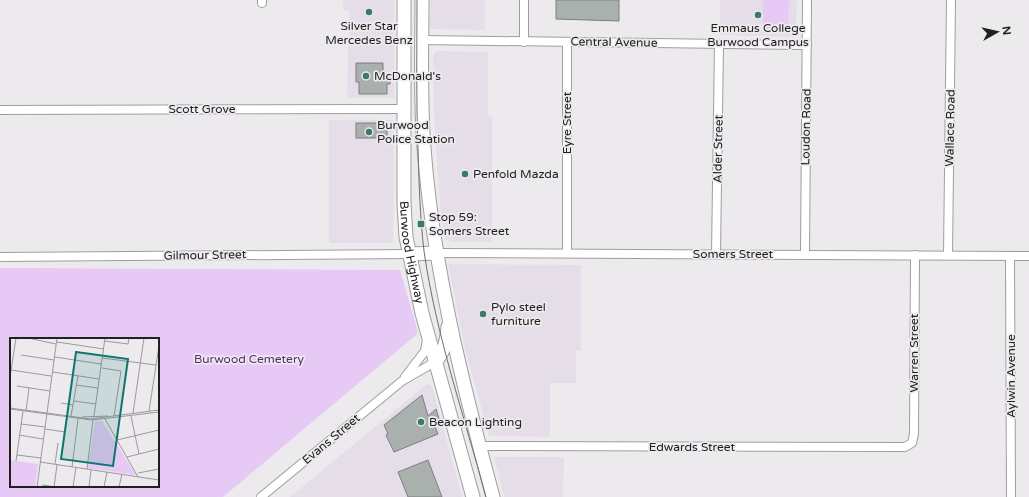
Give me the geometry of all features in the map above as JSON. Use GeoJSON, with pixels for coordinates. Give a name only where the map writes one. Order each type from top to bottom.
{"type":"FeatureCollection","features":[{"type":"Feature","properties":{"kind":"highway","name":"Burwood Highway"},"geometry":{"type":"LineString","coordinates":[[404,0],[404,203],[406,237],[428,337],[474,497]]}},
{"type":"Feature","properties":{"kind":"highway","name":"Burwood Highway"},"geometry":{"type":"LineString","coordinates":[[422,0],[422,109],[427,181],[437,253],[448,313],[479,446],[493,497]]}},
{"type":"Feature","properties":{"kind":"highway"},"geometry":{"type":"LineString","coordinates":[[404,39],[422,40]]}},
{"type":"Feature","properties":{"kind":"highway"},"geometry":{"type":"LineString","coordinates":[[404,109],[422,109]]}},
{"type":"Feature","properties":{"kind":"highway"},"geometry":{"type":"LineString","coordinates":[[410,254],[437,253]]}},
{"type":"Feature","properties":{"kind":"highway"},"geometry":{"type":"LineString","coordinates":[[435,362],[444,347],[448,330],[448,313]]}},
{"type":"Feature","properties":{"kind":"highway"},"geometry":{"type":"LineString","coordinates":[[460,446],[479,446]]}},
{"type":"Feature","properties":{"kind":"street"},"geometry":{"type":"LineString","coordinates":[[524,0],[524,42]]}},
{"type":"Feature","properties":{"kind":"street","name":"Loudon Road"},"geometry":{"type":"LineString","coordinates":[[804,254],[807,0]]}},
{"type":"Feature","properties":{"kind":"street","name":"Wallace Road"},"geometry":{"type":"LineString","coordinates":[[948,255],[951,0]]}},
{"type":"Feature","properties":{"kind":"street","name":"Central Avenue"},"geometry":{"type":"LineString","coordinates":[[422,40],[807,45]]}},
{"type":"Feature","properties":{"kind":"street","name":"Eyre Street"},"geometry":{"type":"LineString","coordinates":[[567,42],[567,253]]}},
{"type":"Feature","properties":{"kind":"street","name":"Alder Street"},"geometry":{"type":"LineString","coordinates":[[716,254],[719,44]]}},
{"type":"Feature","properties":{"kind":"street","name":"Scott Grove"},"geometry":{"type":"LineString","coordinates":[[0,110],[404,109]]}},
{"type":"Feature","properties":{"kind":"street","name":"Somers Street"},"geometry":{"type":"LineString","coordinates":[[437,253],[1029,256]]}},
{"type":"Feature","properties":{"kind":"street","name":"Gilmour Street"},"geometry":{"type":"LineString","coordinates":[[0,257],[410,254]]}},
{"type":"Feature","properties":{"kind":"street","name":"Warren Street"},"geometry":{"type":"LineString","coordinates":[[905,447],[912,443],[914,434],[915,255]]}},
{"type":"Feature","properties":{"kind":"street","name":"Aylwin Avenue"},"geometry":{"type":"LineString","coordinates":[[1010,256],[1011,497]]}},
{"type":"Feature","properties":{"kind":"street","name":"Evans Street"},"geometry":{"type":"LineString","coordinates":[[402,381],[425,351],[428,337]]}},
{"type":"Feature","properties":{"kind":"street","name":"Evans Street"},"geometry":{"type":"LineString","coordinates":[[261,497],[402,381],[435,362]]}},
{"type":"Feature","properties":{"kind":"street","name":"Edwards Street"},"geometry":{"type":"LineString","coordinates":[[479,446],[905,447]]}},
{"type":"Feature","properties":{"kind":"shaded area"},"geometry":{"type":"Polygon","coordinates":[[[343,0],[394,0],[394,98],[347,98],[349,11],[343,10],[343,0]]]}},
{"type":"Feature","properties":{"kind":"shaded area"},"geometry":{"type":"Polygon","coordinates":[[[430,0],[485,0],[485,30],[430,29],[430,0]]]}},
{"type":"Feature","properties":{"kind":"shaded area","name":"Emmaus College Burwood Campus"},"geometry":{"type":"Polygon","coordinates":[[[720,0],[797,0],[796,31],[790,37],[720,35],[720,0]]]}},
{"type":"Feature","properties":{"kind":"shaded area"},"geometry":{"type":"Polygon","coordinates":[[[437,51],[488,52],[488,115],[492,116],[492,242],[451,242],[445,238],[441,217],[434,114],[433,55],[437,51]]]}},
{"type":"Feature","properties":{"kind":"shaded area"},"geometry":{"type":"Polygon","coordinates":[[[329,120],[394,120],[393,241],[391,243],[329,243],[329,120]]]}},
{"type":"Feature","properties":{"kind":"shaded area"},"geometry":{"type":"Polygon","coordinates":[[[448,264],[581,265],[581,350],[576,351],[576,383],[550,383],[550,437],[489,436],[465,348],[448,264]]]}},
{"type":"Feature","properties":{"kind":"shaded area"},"geometry":{"type":"Polygon","coordinates":[[[427,384],[432,386],[462,497],[290,497],[427,384]]]}},
{"type":"Feature","properties":{"kind":"shaded area"},"geometry":{"type":"Polygon","coordinates":[[[494,457],[564,457],[563,497],[504,497],[494,457]]]}},
{"type":"Feature","properties":{"kind":"green space"},"geometry":{"type":"Polygon","coordinates":[[[763,0],[789,0],[788,29],[763,28],[763,0]]]}},
{"type":"Feature","properties":{"kind":"green space","name":"Burwood Cemetery"},"geometry":{"type":"Polygon","coordinates":[[[0,268],[400,270],[417,329],[417,334],[223,497],[0,497],[0,268]]]}},
{"type":"Feature","properties":{"kind":"building"},"geometry":{"type":"Polygon","coordinates":[[[556,0],[619,0],[619,21],[556,19],[556,0]]]}},
{"type":"Feature","properties":{"kind":"building"},"geometry":{"type":"Polygon","coordinates":[[[356,63],[383,63],[383,75],[390,75],[390,84],[387,84],[387,94],[359,94],[359,82],[356,82],[356,63]]]}},
{"type":"Feature","properties":{"kind":"building"},"geometry":{"type":"Polygon","coordinates":[[[356,123],[387,123],[387,138],[356,138],[356,123]]]}},
{"type":"Feature","properties":{"kind":"building"},"geometry":{"type":"Polygon","coordinates":[[[422,395],[428,416],[436,409],[440,422],[434,424],[438,434],[394,452],[386,435],[388,434],[384,425],[422,395]]]}},
{"type":"Feature","properties":{"kind":"building"},"geometry":{"type":"Polygon","coordinates":[[[428,460],[442,497],[408,497],[398,472],[428,460]]]}},
{"type":"Feature","properties":{"kind":"tram line"},"geometry":{"type":"LineString","coordinates":[[417,0],[417,130],[424,251],[429,282],[443,344],[486,497]]}},
{"type":"Feature","properties":{"kind":"place","name":"Silver Star Mercedes Benz"},"geometry":{"type":"Point","coordinates":[369,12]}},
{"type":"Feature","properties":{"kind":"place","name":"Emmaus College Burwood Campus"},"geometry":{"type":"Point","coordinates":[758,15]}},
{"type":"Feature","properties":{"kind":"place","name":"McDonald's"},"geometry":{"type":"Point","coordinates":[366,76]}},
{"type":"Feature","properties":{"kind":"place","name":"Burwood Police Station"},"geometry":{"type":"Point","coordinates":[369,132]}},
{"type":"Feature","properties":{"kind":"place","name":"Penfold Mazda"},"geometry":{"type":"Point","coordinates":[465,174]}},
{"type":"Feature","properties":{"kind":"place","name":"Stop 59: Somers Street"},"geometry":{"type":"Point","coordinates":[421,224]}},
{"type":"Feature","properties":{"kind":"place","name":"Pylo steel furniture"},"geometry":{"type":"Point","coordinates":[483,314]}},
{"type":"Feature","properties":{"kind":"place","name":"Beacon Lighting"},"geometry":{"type":"Point","coordinates":[421,422]}}]}
